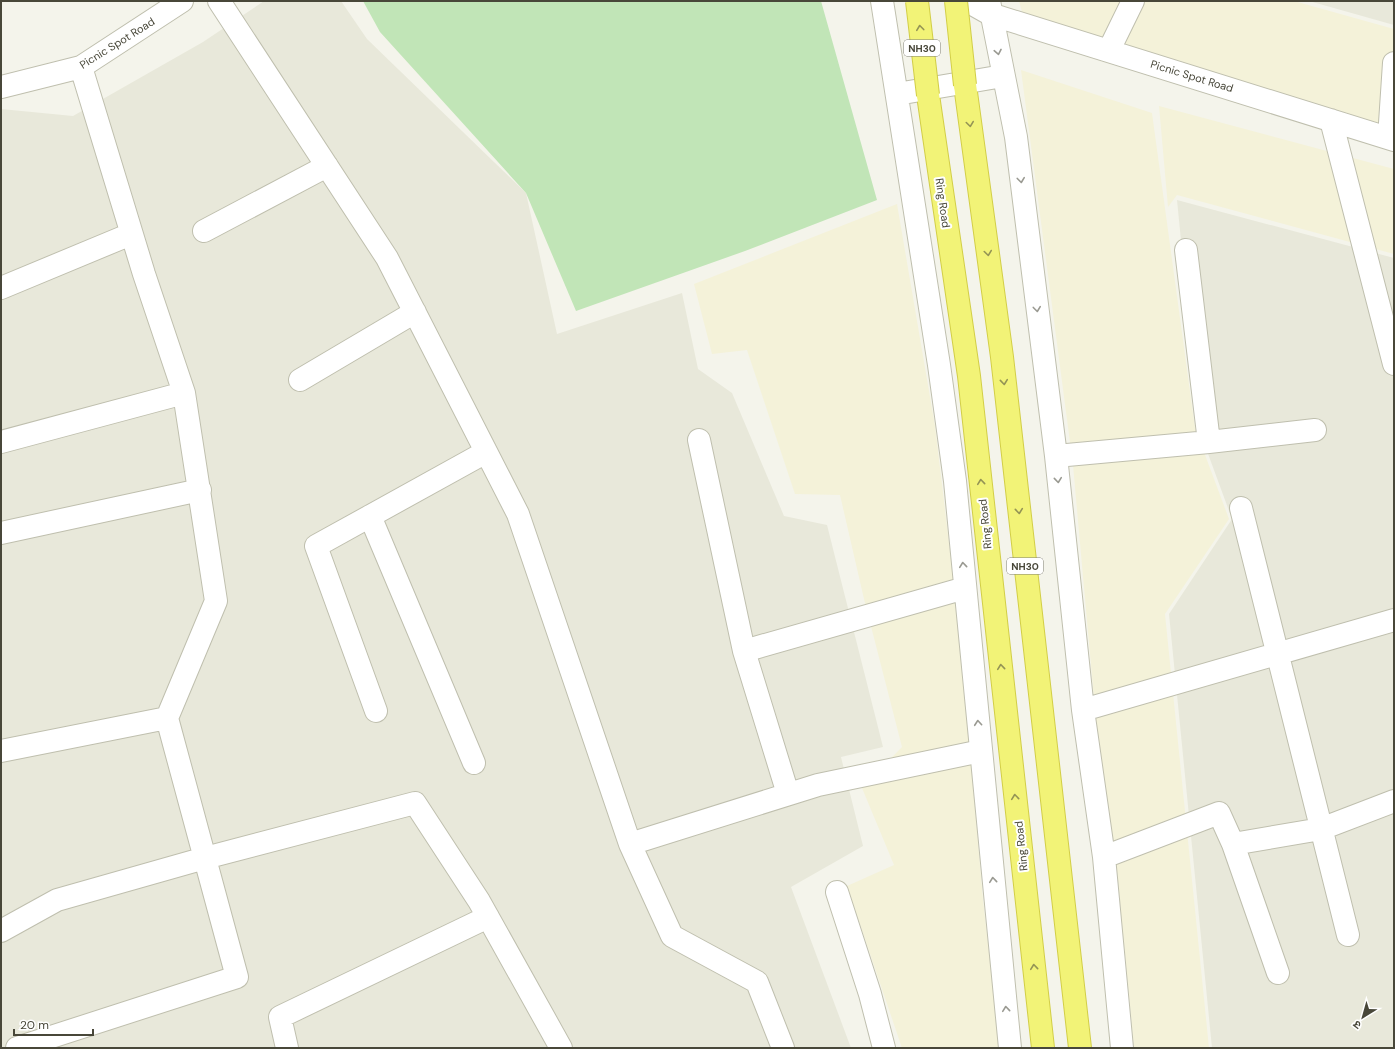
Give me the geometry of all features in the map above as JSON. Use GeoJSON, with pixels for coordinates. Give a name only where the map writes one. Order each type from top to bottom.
{"type":"FeatureCollection","features":[{"type":"Feature","properties":{"kind":"highway","name":"Ring Road"},"geometry":{"type":"LineString","coordinates":[[917,1],[928,95],[969,376],[1043,1048]]}},
{"type":"Feature","properties":{"kind":"highway","name":"NH30"},"geometry":{"type":"LineString","coordinates":[[956,1],[965,85],[1002,357],[1080,1048]]}},
{"type":"Feature","properties":{"kind":"street","name":"Picnic Spot Road"},"geometry":{"type":"LineString","coordinates":[[1,87],[81,67],[182,1]]}},
{"type":"Feature","properties":{"kind":"street"},"geometry":{"type":"LineString","coordinates":[[219,1],[387,258],[518,514],[630,844],[672,936],[757,982],[783,1048]]}},
{"type":"Feature","properties":{"kind":"street"},"geometry":{"type":"LineString","coordinates":[[882,1],[955,481],[1010,1048]]}},
{"type":"Feature","properties":{"kind":"street","name":"Picnic Spot Road"},"geometry":{"type":"LineString","coordinates":[[967,1],[990,7],[1108,50],[1392,139]]}},
{"type":"Feature","properties":{"kind":"street"},"geometry":{"type":"LineString","coordinates":[[1108,50],[1133,1]]}},
{"type":"Feature","properties":{"kind":"street"},"geometry":{"type":"LineString","coordinates":[[990,7],[1016,138],[1056,456],[1084,710],[1104,857],[1122,1048]]}},
{"type":"Feature","properties":{"kind":"street"},"geometry":{"type":"LineString","coordinates":[[1392,139],[1394,63]]}},
{"type":"Feature","properties":{"kind":"street"},"geometry":{"type":"LineString","coordinates":[[17,1048],[237,977],[167,718],[216,601],[184,393],[132,234],[81,67]]}},
{"type":"Feature","properties":{"kind":"street"},"geometry":{"type":"LineString","coordinates":[[897,94],[1003,76]]}},
{"type":"Feature","properties":{"kind":"street"},"geometry":{"type":"LineString","coordinates":[[1331,120],[1394,364]]}},
{"type":"Feature","properties":{"kind":"street"},"geometry":{"type":"LineString","coordinates":[[204,231],[327,166]]}},
{"type":"Feature","properties":{"kind":"street"},"geometry":{"type":"LineString","coordinates":[[1,288],[132,234]]}},
{"type":"Feature","properties":{"kind":"street"},"geometry":{"type":"LineString","coordinates":[[1186,250],[1209,442]]}},
{"type":"Feature","properties":{"kind":"street"},"geometry":{"type":"LineString","coordinates":[[300,380],[415,312]]}},
{"type":"Feature","properties":{"kind":"street"},"geometry":{"type":"LineString","coordinates":[[1,442],[184,393]]}},
{"type":"Feature","properties":{"kind":"street"},"geometry":{"type":"LineString","coordinates":[[1056,456],[1209,442],[1315,430]]}},
{"type":"Feature","properties":{"kind":"street"},"geometry":{"type":"LineString","coordinates":[[699,440],[744,651],[788,794]]}},
{"type":"Feature","properties":{"kind":"street"},"geometry":{"type":"LineString","coordinates":[[376,711],[316,546],[486,452]]}},
{"type":"Feature","properties":{"kind":"street"},"geometry":{"type":"LineString","coordinates":[[1,533],[200,490]]}},
{"type":"Feature","properties":{"kind":"street"},"geometry":{"type":"LineString","coordinates":[[1241,508],[1348,935]]}},
{"type":"Feature","properties":{"kind":"street"},"geometry":{"type":"LineString","coordinates":[[370,516],[474,763]]}},
{"type":"Feature","properties":{"kind":"street"},"geometry":{"type":"LineString","coordinates":[[744,651],[965,588]]}},
{"type":"Feature","properties":{"kind":"street"},"geometry":{"type":"LineString","coordinates":[[1084,710],[1394,620]]}},
{"type":"Feature","properties":{"kind":"street"},"geometry":{"type":"LineString","coordinates":[[1,751],[167,718]]}},
{"type":"Feature","properties":{"kind":"street"},"geometry":{"type":"LineString","coordinates":[[630,844],[818,785],[981,750]]}},
{"type":"Feature","properties":{"kind":"street"},"geometry":{"type":"LineString","coordinates":[[1233,844],[1321,829],[1394,801]]}},
{"type":"Feature","properties":{"kind":"street"},"geometry":{"type":"LineString","coordinates":[[1,932],[57,900],[205,858],[415,803],[488,917],[561,1048]]}},
{"type":"Feature","properties":{"kind":"street"},"geometry":{"type":"LineString","coordinates":[[1104,857],[1219,812],[1233,844],[1278,973]]}},
{"type":"Feature","properties":{"kind":"street"},"geometry":{"type":"LineString","coordinates":[[838,892],[870,994],[884,1048]]}},
{"type":"Feature","properties":{"kind":"street"},"geometry":{"type":"LineString","coordinates":[[286,1048],[280,1017],[488,917]]}},
{"type":"Feature","properties":{"kind":"shaded area"},"geometry":{"type":"Polygon","coordinates":[[[264,1],[341,1],[367,39],[526,193],[557,334],[682,293],[698,369],[732,393],[784,516],[827,525],[883,747],[841,757],[863,846],[791,887],[851,1048],[1,1048],[1,109],[73,116],[203,42],[264,1]]]}},
{"type":"Feature","properties":{"kind":"shaded area"},"geometry":{"type":"Polygon","coordinates":[[[1019,1],[1294,1],[1394,29],[1394,134],[1024,20],[1019,1]]]}},
{"type":"Feature","properties":{"kind":"shaded area"},"geometry":{"type":"Polygon","coordinates":[[[1309,1],[1394,1],[1394,25],[1309,1]]]}},
{"type":"Feature","properties":{"kind":"shaded area"},"geometry":{"type":"Polygon","coordinates":[[[1021,70],[1152,113],[1195,428],[1229,519],[1165,614],[1209,1048],[1134,1048],[1116,861],[1096,721],[1073,465],[1021,70]]]}},
{"type":"Feature","properties":{"kind":"shaded area"},"geometry":{"type":"Polygon","coordinates":[[[1159,106],[1394,169],[1394,254],[1177,195],[1168,207],[1159,106]]]}},
{"type":"Feature","properties":{"kind":"shaded area"},"geometry":{"type":"Polygon","coordinates":[[[1177,200],[1394,258],[1394,1048],[1212,1048],[1169,614],[1232,519],[1200,432],[1177,200]]]}},
{"type":"Feature","properties":{"kind":"shaded area"},"geometry":{"type":"Polygon","coordinates":[[[897,204],[935,426],[961,643],[983,900],[1000,1048],[902,1048],[847,886],[894,865],[862,788],[902,747],[864,599],[840,495],[795,494],[747,350],[712,354],[694,284],[897,204]]]}},
{"type":"Feature","properties":{"kind":"green space"},"geometry":{"type":"Polygon","coordinates":[[[363,1],[821,1],[877,200],[745,251],[576,311],[526,193],[380,32],[363,1]]]}}]}
